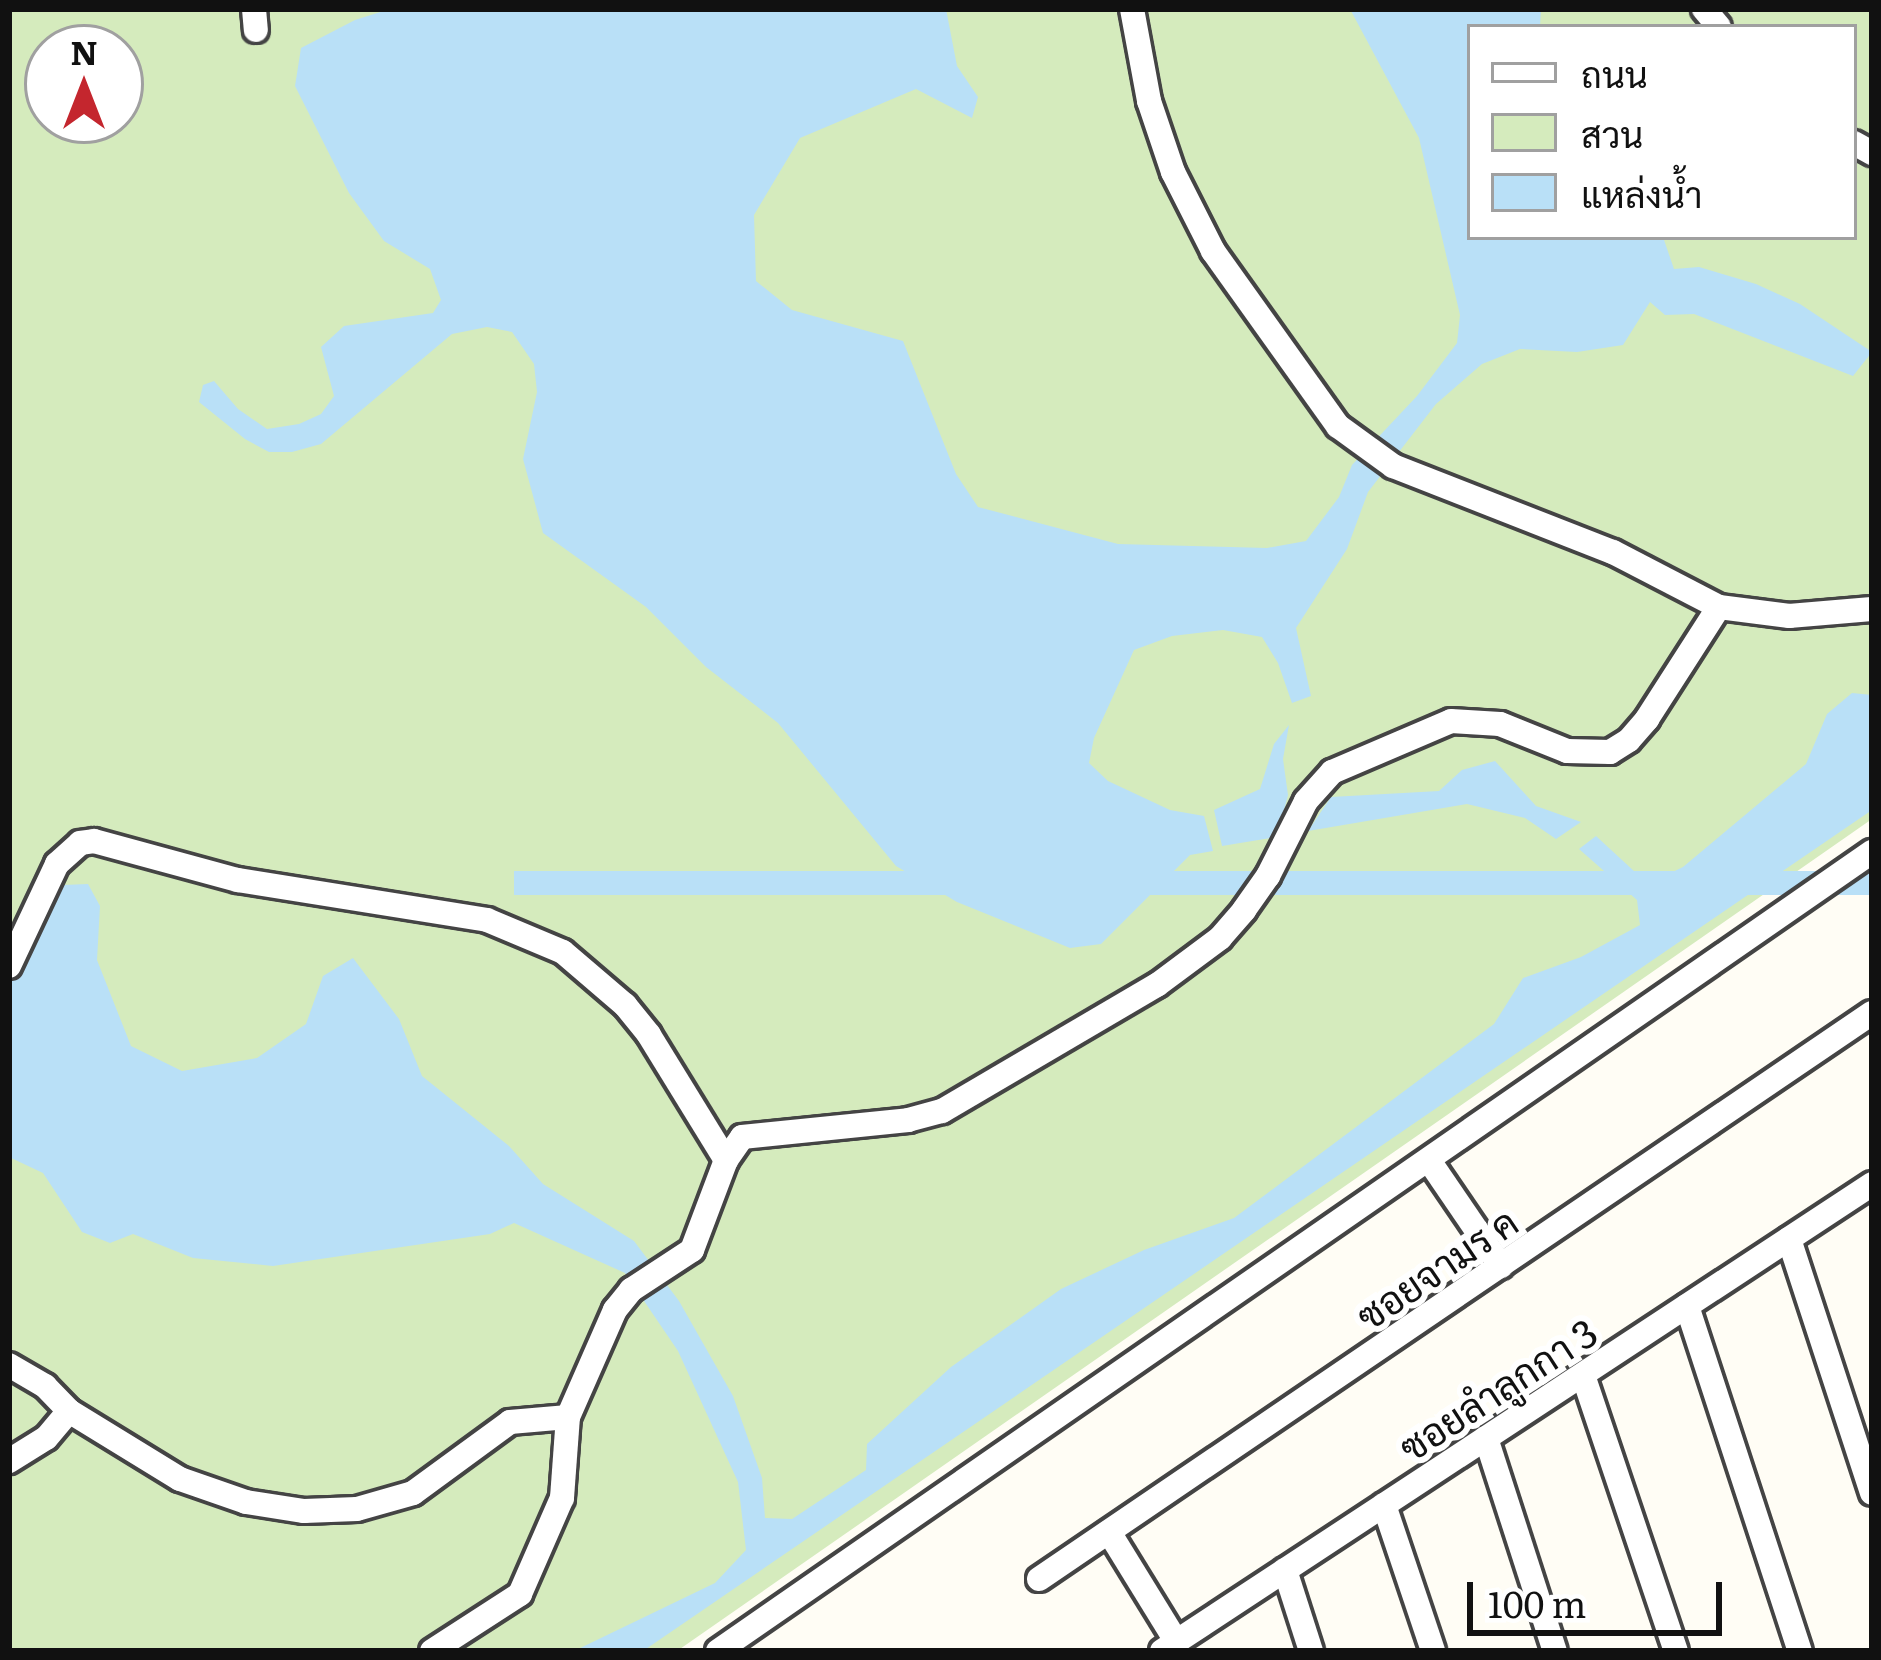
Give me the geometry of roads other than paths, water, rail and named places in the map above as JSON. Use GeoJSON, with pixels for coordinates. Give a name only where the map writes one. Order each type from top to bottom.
{"type":"FeatureCollection","features":[{"type":"Feature","properties":{"kind":"street"},"geometry":{"type":"LineString","coordinates":[[1132,9],[1149,101],[1173,172],[1213,251],[1277,346],[1357,445],[1393,466],[1613,552],[1719,607],[1789,616],[1872,609]]}},
{"type":"Feature","properties":{"kind":"street"},"geometry":{"type":"LineString","coordinates":[[431,1651],[520,1594],[562,1498],[568,1417],[615,1310],[631,1290],[692,1250],[726,1160],[742,1137],[908,1120],[942,1111],[1157,985],[1220,938],[1268,876],[1306,801],[1332,772],[1451,721],[1500,724],[1567,751],[1610,752],[1630,740],[1647,719],[1719,607]]}},
{"type":"Feature","properties":{"kind":"street"},"geometry":{"type":"LineString","coordinates":[[9,967],[57,864],[80,843],[94,841],[238,880],[487,920],[563,952],[625,1005],[650,1035],[726,1160]]}},
{"type":"Feature","properties":{"kind":"street"},"geometry":{"type":"LineString","coordinates":[[718,1651],[1441,1178],[1872,852]]}},
{"type":"Feature","properties":{"kind":"street","name":"ซอยจามร ค"},"geometry":{"type":"LineString","coordinates":[[1039,1579],[1872,1013]]}},
{"type":"Feature","properties":{"kind":"street"},"geometry":{"type":"LineString","coordinates":[[1441,1178],[1501,1266]]}},
{"type":"Feature","properties":{"kind":"street","name":"ซอยลำลูกกา 3"},"geometry":{"type":"LineString","coordinates":[[1177,1645],[1872,1184]]}},
{"type":"Feature","properties":{"kind":"street"},"geometry":{"type":"LineString","coordinates":[[1789,1239],[1872,1492]]}},
{"type":"Feature","properties":{"kind":"street"},"geometry":{"type":"LineString","coordinates":[[1687,1306],[1800,1651]]}},
{"type":"Feature","properties":{"kind":"street"},"geometry":{"type":"LineString","coordinates":[[9,1365],[45,1386],[69,1411],[180,1479],[246,1502],[304,1511],[357,1509],[413,1492],[510,1422],[568,1417]]}},
{"type":"Feature","properties":{"kind":"street"},"geometry":{"type":"LineString","coordinates":[[1583,1375],[1676,1651]]}},
{"type":"Feature","properties":{"kind":"street"},"geometry":{"type":"LineString","coordinates":[[9,1461],[46,1438],[69,1411]]}},
{"type":"Feature","properties":{"kind":"street"},"geometry":{"type":"LineString","coordinates":[[1486,1438],[1555,1651]]}},
{"type":"Feature","properties":{"kind":"street"},"geometry":{"type":"LineString","coordinates":[[1384,1505],[1433,1651]]}},
{"type":"Feature","properties":{"kind":"street"},"geometry":{"type":"LineString","coordinates":[[1109,1532],[1177,1645]]}},
{"type":"Feature","properties":{"kind":"street"},"geometry":{"type":"LineString","coordinates":[[1285,1570],[1311,1651]]}},
{"type":"Feature","properties":{"kind":"water"},"geometry":{"type":"Polygon","coordinates":[[[390,9],[946,9],[957,66],[978,97],[972,118],[916,89],[800,138],[754,215],[756,281],[792,310],[903,341],[956,474],[978,507],[1118,544],[1267,548],[1306,541],[1339,497],[1352,465],[1417,396],[1457,343],[1460,315],[1419,138],[1350,9],[1541,9],[1540,24],[1467,24],[1467,240],[1664,240],[1674,269],[1699,267],[1756,284],[1800,304],[1872,352],[1853,376],[1694,314],[1665,315],[1650,302],[1623,345],[1577,352],[1520,349],[1482,364],[1436,404],[1368,492],[1347,549],[1296,628],[1311,696],[1292,703],[1278,663],[1262,637],[1223,630],[1172,636],[1134,650],[1094,738],[1089,763],[1108,781],[1170,810],[1204,816],[1213,851],[1190,855],[1101,944],[1070,948],[957,902],[896,866],[778,723],[706,667],[646,607],[543,533],[523,459],[537,392],[534,364],[512,332],[487,327],[452,334],[321,444],[292,452],[269,452],[199,402],[203,385],[214,381],[238,409],[267,429],[299,424],[321,414],[334,396],[321,347],[344,326],[433,313],[441,300],[430,269],[384,241],[349,193],[295,86],[301,48],[355,20],[390,9]]]}},
{"type":"Feature","properties":{"kind":"water"},"geometry":{"type":"Polygon","coordinates":[[[1852,693],[1872,695],[1872,810],[643,1651],[574,1651],[715,1583],[746,1550],[738,1482],[678,1351],[625,1273],[514,1223],[490,1234],[273,1266],[193,1258],[133,1234],[110,1243],[82,1232],[43,1173],[9,1157],[9,980],[63,885],[88,884],[100,906],[97,960],[131,1046],[182,1071],[257,1058],[306,1024],[323,976],[353,958],[399,1019],[422,1076],[509,1146],[543,1184],[634,1241],[679,1301],[733,1396],[762,1478],[765,1518],[792,1519],[866,1470],[867,1444],[951,1367],[1061,1289],[1144,1250],[1234,1218],[1494,1024],[1523,978],[1581,957],[1640,925],[1637,900],[1579,849],[1596,836],[1648,884],[1683,867],[1806,764],[1827,714],[1852,693]]]}},
{"type":"Feature","properties":{"kind":"water"},"geometry":{"type":"Polygon","coordinates":[[[1289,725],[1283,759],[1288,795],[1277,837],[1222,846],[1214,810],[1260,789],[1274,744],[1289,725]]]}},
{"type":"Feature","properties":{"kind":"water"},"geometry":{"type":"Polygon","coordinates":[[[1495,761],[1536,806],[1581,822],[1556,839],[1525,818],[1467,804],[1308,831],[1331,797],[1439,791],[1462,770],[1495,761]]]}},
{"type":"Feature","properties":{"kind":"water"},"geometry":{"type":"Polygon","coordinates":[[[514,871],[1872,871],[1872,895],[514,895],[514,871]]]}}]}
